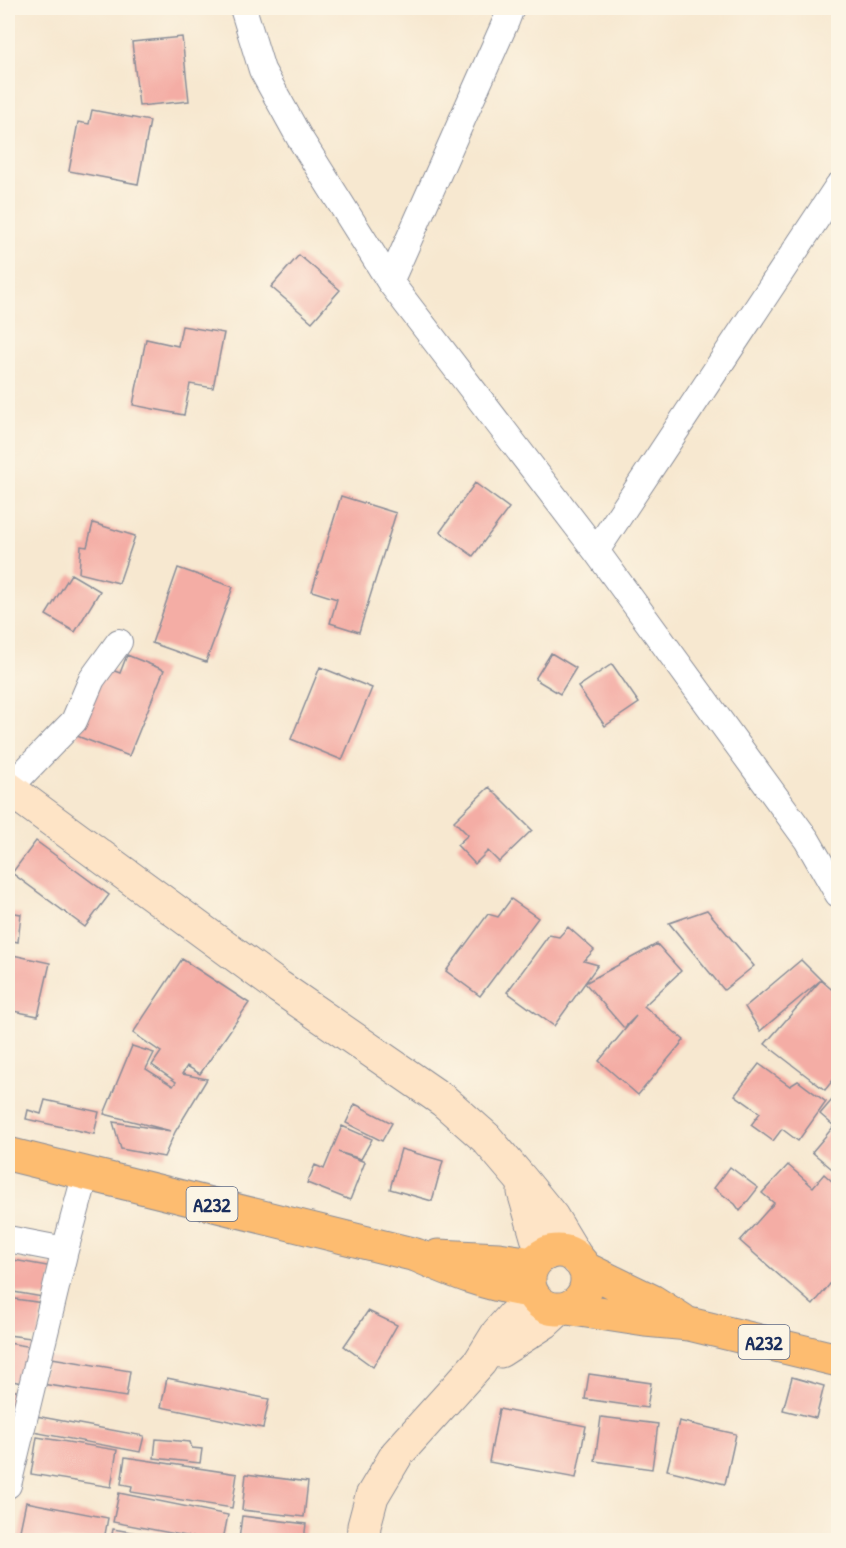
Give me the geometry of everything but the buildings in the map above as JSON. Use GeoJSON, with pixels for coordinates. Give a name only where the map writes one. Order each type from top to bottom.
{"type":"FeatureCollection","features":[{"type":"Feature","properties":{"kind":"main road"},"geometry":{"type":"LineString","coordinates":[[8,789],[279,987],[444,1101],[486,1138],[552,1217],[587,1277],[586,1287],[575,1304],[545,1288]]}},
{"type":"Feature","properties":{"kind":"main road","name":"A232"},"geometry":{"type":"LineString","coordinates":[[8,1154],[416,1256],[499,1259],[545,1288],[645,1320],[689,1324],[838,1360]]}},
{"type":"Feature","properties":{"kind":"main road"},"geometry":{"type":"LineString","coordinates":[[521,1179],[537,1237],[545,1288]]}},
{"type":"Feature","properties":{"kind":"main road"},"geometry":{"type":"LineString","coordinates":[[363,1540],[364,1526],[372,1496],[396,1454],[480,1362],[498,1333],[513,1316],[545,1288],[560,1251],[570,1254],[581,1264]]}},
{"type":"Feature","properties":{"kind":"main road","name":"A232"},"geometry":{"type":"LineString","coordinates":[[581,1264],[652,1300],[689,1324]]}},
{"type":"Feature","properties":{"kind":"street"},"geometry":{"type":"LineString","coordinates":[[243,8],[262,70],[299,137],[390,282],[596,551],[807,840],[838,894]]}},
{"type":"Feature","properties":{"kind":"street"},"geometry":{"type":"LineString","coordinates":[[390,282],[511,8]]}},
{"type":"Feature","properties":{"kind":"street"},"geometry":{"type":"LineString","coordinates":[[596,551],[838,186]]}},
{"type":"Feature","properties":{"kind":"street"},"geometry":{"type":"LineString","coordinates":[[8,789],[74,721],[92,679],[119,642]]}},
{"type":"Feature","properties":{"kind":"street"},"geometry":{"type":"LineString","coordinates":[[8,1485],[86,1173]]}},
{"type":"Feature","properties":{"kind":"street"},"geometry":{"type":"LineString","coordinates":[[8,1239],[65,1250]]}}]}
